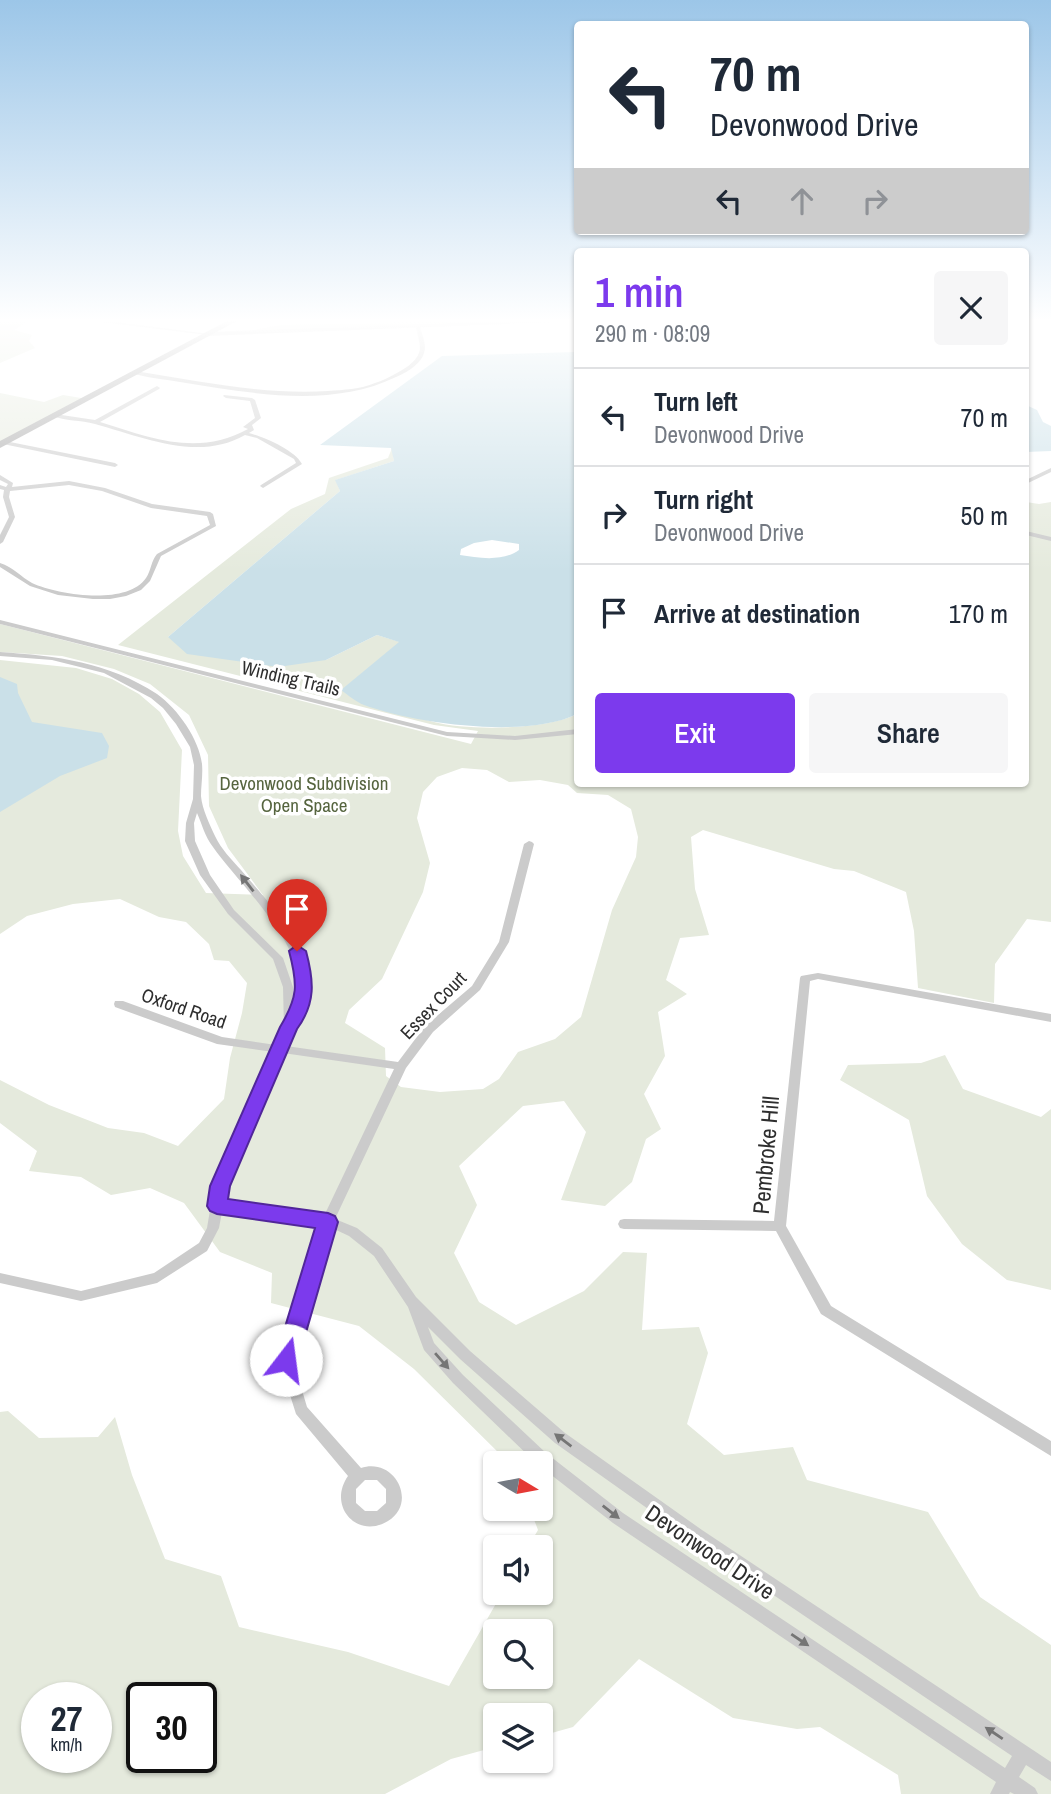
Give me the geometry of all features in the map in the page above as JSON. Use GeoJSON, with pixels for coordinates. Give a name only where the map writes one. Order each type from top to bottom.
{"type":"FeatureCollection","features":[{"type":"Feature","properties":{"kind":"main road"},"geometry":{"type":"LineString","coordinates":[[2,444],[76,405]]}},
{"type":"Feature","properties":{"kind":"street"},"geometry":{"type":"LineString","coordinates":[[96,422],[127,405]]}},
{"type":"Feature","properties":{"kind":"street"},"geometry":{"type":"LineString","coordinates":[[233,439],[238,432],[258,418],[254,405]]}},
{"type":"Feature","properties":{"kind":"street"},"geometry":{"type":"LineString","coordinates":[[55,416],[96,422],[123,432],[202,447],[222,444],[246,434],[251,430],[250,426]]}},
{"type":"Feature","properties":{"kind":"street"},"geometry":{"type":"LineString","coordinates":[[246,434],[259,437],[296,458],[299,464],[263,486]]}},
{"type":"Feature","properties":{"kind":"street"},"geometry":{"type":"LineString","coordinates":[[2,444],[115,465]]}},
{"type":"Feature","properties":{"kind":"street"},"geometry":{"type":"LineString","coordinates":[[1029,481],[1051,470]]}},
{"type":"Feature","properties":{"kind":"street"},"geometry":{"type":"LineString","coordinates":[[0,477],[11,484],[3,488]]}},
{"type":"Feature","properties":{"kind":"street"},"geometry":{"type":"LineString","coordinates":[[0,565],[10,568],[30,584],[52,592],[78,598],[122,594],[139,588],[148,580],[152,563],[159,555],[213,526],[210,514],[151,506],[86,485],[54,483],[3,488]]}},
{"type":"Feature","properties":{"kind":"street"},"geometry":{"type":"LineString","coordinates":[[0,542],[12,517],[3,488]]}},
{"type":"Feature","properties":{"kind":"street"},"geometry":{"type":"LineString","coordinates":[[1029,534],[1051,539]]}},
{"type":"Feature","properties":{"kind":"street","name":"Winding Trails"},"geometry":{"type":"LineString","coordinates":[[0,622],[447,734],[515,738],[574,731]]}},
{"type":"Feature","properties":{"kind":"street"},"geometry":{"type":"LineString","coordinates":[[0,654],[82,664],[123,678],[166,706],[194,747],[198,765],[197,799],[190,824],[190,841],[205,875],[231,912],[278,958],[288,987],[289,1027]]}},
{"type":"Feature","properties":{"kind":"street"},"geometry":{"type":"LineString","coordinates":[[0,1278],[81,1296],[157,1278],[203,1247],[213,1228],[220,1186],[279,1048],[300,1012],[305,992],[297,951],[215,843],[197,799]]}},
{"type":"Feature","properties":{"kind":"street","name":"Essex Court"},"geometry":{"type":"LineString","coordinates":[[359,1478],[301,1410],[286,1360],[328,1222],[401,1066],[429,1029],[476,988],[504,942],[529,844]]}},
{"type":"Feature","properties":{"kind":"street","name":"Pembroke Hill"},"geometry":{"type":"LineString","coordinates":[[1051,1018],[818,976],[805,978],[780,1226],[826,1310],[1051,1449]]}},
{"type":"Feature","properties":{"kind":"street","name":"Oxford Road"},"geometry":{"type":"LineString","coordinates":[[120,1004],[221,1041],[401,1066]]}},
{"type":"Feature","properties":{"kind":"street","name":"Devonwood Drive"},"geometry":{"type":"LineString","coordinates":[[217,1206],[328,1222],[353,1231],[377,1252],[411,1301],[465,1355],[560,1438],[709,1543],[1051,1772]]}},
{"type":"Feature","properties":{"kind":"street"},"geometry":{"type":"LineString","coordinates":[[624,1224],[780,1226]]}},
{"type":"Feature","properties":{"kind":"street","name":"Devonwood Drive"},"geometry":{"type":"LineString","coordinates":[[411,1301],[429,1346],[458,1379],[541,1458],[618,1518],[1004,1787],[1029,1794]]}},
{"type":"Feature","properties":{"kind":"street"},"geometry":{"type":"LineString","coordinates":[[1004,1787],[1023,1753]]}},
{"type":"Feature","properties":{"kind":"green space"},"geometry":{"type":"Polygon","coordinates":[[[0,405],[76,405],[0,445],[0,405]]]}},
{"type":"Feature","properties":{"kind":"green space","name":"Devonwood Subdivision Open Space"},"geometry":{"type":"Polygon","coordinates":[[[392,448],[394,461],[336,480],[340,491],[168,637],[326,660],[377,635],[400,642],[342,690],[422,719],[466,727],[527,726],[574,715],[574,787],[1029,787],[1029,502],[1051,502],[1051,922],[1027,919],[995,964],[994,1003],[918,988],[914,931],[906,892],[854,871],[834,869],[703,830],[691,837],[695,889],[709,935],[680,938],[666,980],[687,994],[658,1012],[665,1056],[644,1094],[661,1129],[646,1139],[632,1182],[605,1206],[561,1200],[586,1132],[564,1101],[523,1106],[459,1166],[477,1205],[454,1253],[479,1302],[516,1325],[584,1291],[623,1252],[647,1253],[642,1330],[699,1327],[708,1353],[687,1424],[724,1455],[793,1447],[807,1480],[928,1512],[980,1597],[1051,1645],[1051,1794],[901,1794],[898,1775],[820,1727],[797,1729],[733,1718],[639,1659],[573,1727],[553,1733],[553,1703],[483,1703],[483,1750],[451,1759],[385,1794],[0,1794],[0,1412],[8,1411],[39,1438],[98,1437],[115,1417],[132,1475],[165,1559],[221,1576],[239,1627],[348,1652],[449,1686],[483,1626],[483,1689],[553,1689],[553,1619],[487,1619],[495,1605],[553,1605],[553,1535],[535,1535],[538,1530],[535,1521],[553,1521],[553,1451],[497,1451],[414,1369],[359,1326],[271,1303],[272,1273],[220,1252],[184,1203],[150,1188],[111,1195],[81,1177],[29,1171],[37,1151],[0,1123],[0,1080],[49,1105],[108,1128],[144,1133],[178,1146],[224,1099],[247,983],[229,961],[214,960],[209,944],[186,922],[159,917],[120,899],[73,904],[27,916],[0,934],[0,660],[76,668],[112,679],[139,694],[160,712],[182,750],[178,831],[183,856],[206,893],[263,895],[228,848],[209,806],[208,755],[189,715],[150,684],[114,669],[62,656],[0,652],[0,624],[471,744],[478,731],[434,725],[118,645],[291,509],[325,494],[329,478],[388,458],[392,448]],[[462,768],[437,777],[423,792],[417,818],[430,863],[423,892],[382,979],[349,1010],[345,1023],[385,1048],[386,1076],[401,1087],[440,1092],[483,1089],[499,1079],[518,1052],[555,1039],[581,1017],[612,910],[636,857],[638,837],[631,809],[608,795],[577,793],[568,785],[540,780],[509,782],[487,770],[462,768]]]}},
{"type":"Feature","properties":{"kind":"green space"},"geometry":{"type":"Polygon","coordinates":[[[945,1055],[963,1089],[1041,1117],[1051,1109],[1051,1290],[1007,1280],[962,1244],[927,1196],[909,1120],[840,1080],[848,1065],[921,1063],[945,1055]]]}},
{"type":"Feature","properties":{"kind":"water"},"geometry":{"type":"Polygon","coordinates":[[[375,405],[574,405],[574,715],[556,722],[530,726],[472,726],[413,718],[364,705],[341,690],[399,642],[377,635],[326,660],[278,667],[187,654],[168,637],[340,491],[335,480],[394,461],[391,448],[320,445],[375,405]],[[492,540],[474,543],[461,549],[460,555],[490,558],[506,556],[519,550],[519,544],[492,540]]]}},
{"type":"Feature","properties":{"kind":"water"},"geometry":{"type":"Polygon","coordinates":[[[1029,406],[1037,410],[1043,422],[1051,426],[1051,451],[1029,452],[1029,406]]]}},
{"type":"Feature","properties":{"kind":"water"},"geometry":{"type":"Polygon","coordinates":[[[0,677],[17,684],[18,693],[32,722],[102,733],[109,746],[107,758],[60,776],[0,812],[0,677]]]}},
{"type":"Feature","properties":{"kind":"route"},"geometry":{"type":"LineString","coordinates":[[286,1360],[328,1222],[288,1214],[217,1206],[220,1186],[289,1027],[300,1012],[305,992],[297,951]]}}]}
